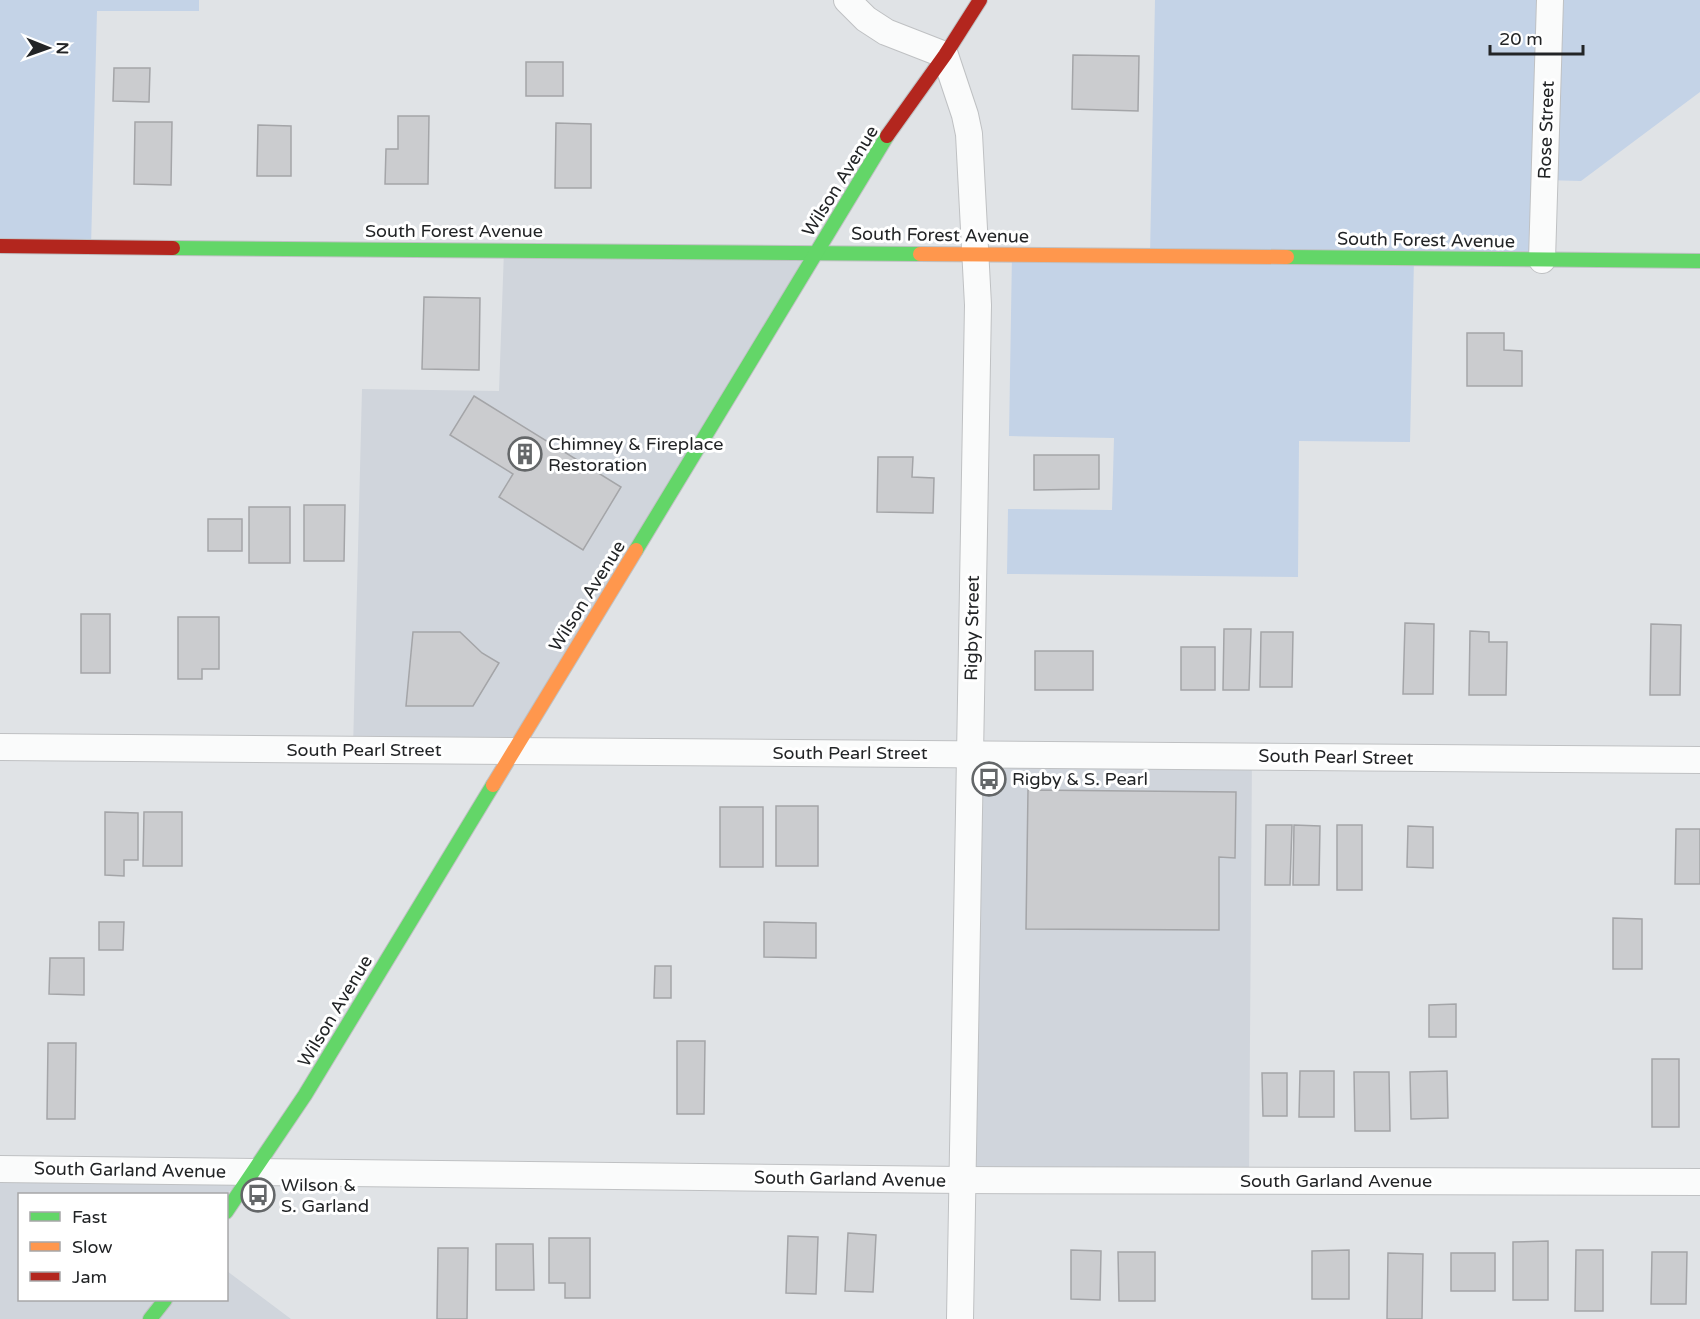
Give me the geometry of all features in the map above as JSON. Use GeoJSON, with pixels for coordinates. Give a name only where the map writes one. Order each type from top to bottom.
{"type":"FeatureCollection","features":[{"type":"Feature","properties":{"kind":"street"},"geometry":{"type":"LineString","coordinates":[[847,0],[866,19],[886,32],[945,55]]}},
{"type":"Feature","properties":{"kind":"street","name":"Wilson Avenue"},"geometry":{"type":"LineString","coordinates":[[228,1209],[305,1095],[886,138],[945,55],[980,0]]}},
{"type":"Feature","properties":{"kind":"street","name":"Rose Street"},"geometry":{"type":"LineString","coordinates":[[1542,260],[1550,0]]}},
{"type":"Feature","properties":{"kind":"street","name":"Rigby Street"},"geometry":{"type":"LineString","coordinates":[[945,55],[969,134],[978,305],[960,1319]]}},
{"type":"Feature","properties":{"kind":"street","name":"South Forest Avenue"},"geometry":{"type":"LineString","coordinates":[[0,246],[1700,261]]}},
{"type":"Feature","properties":{"kind":"street","name":"South Pearl Street"},"geometry":{"type":"LineString","coordinates":[[0,747],[1700,760]]}},
{"type":"Feature","properties":{"kind":"street","name":"South Garland Avenue"},"geometry":{"type":"LineString","coordinates":[[0,1169],[962,1180],[1700,1182]]}},
{"type":"Feature","properties":{"kind":"street"},"geometry":{"type":"LineString","coordinates":[[150,1319],[164,1301]]}},
{"type":"Feature","properties":{"kind":"shaded area"},"geometry":{"type":"Polygon","coordinates":[[[0,0],[199,0],[199,11],[97,11],[91,247],[0,246],[0,0]]]}},
{"type":"Feature","properties":{"kind":"shaded area"},"geometry":{"type":"Polygon","coordinates":[[[1155,0],[1700,0],[1700,92],[1581,181],[1544,180],[1542,260],[1414,259],[1410,442],[1299,441],[1298,577],[1007,574],[1008,509],[1112,510],[1114,438],[1009,436],[1012,254],[1150,255],[1155,0]]]}},
{"type":"Feature","properties":{"kind":"shaded area"},"geometry":{"type":"Polygon","coordinates":[[[504,250],[817,252],[513,751],[353,749],[362,389],[499,391],[504,250]]]}},
{"type":"Feature","properties":{"kind":"shaded area"},"geometry":{"type":"Polygon","coordinates":[[[970,754],[1252,756],[1249,1181],[962,1180],[970,754]]]}},
{"type":"Feature","properties":{"kind":"shaded area"},"geometry":{"type":"Polygon","coordinates":[[[0,1169],[253,1172],[227,1193],[18,1193],[18,1301],[228,1301],[228,1272],[291,1319],[0,1319],[0,1169]]]}},
{"type":"Feature","properties":{"kind":"building"},"geometry":{"type":"Polygon","coordinates":[[[1073,55],[1139,56],[1138,111],[1072,109],[1073,55]]]}},
{"type":"Feature","properties":{"kind":"building"},"geometry":{"type":"Polygon","coordinates":[[[526,62],[563,62],[563,96],[526,96],[526,62]]]}},
{"type":"Feature","properties":{"kind":"building"},"geometry":{"type":"Polygon","coordinates":[[[114,68],[150,68],[149,102],[113,101],[114,68]]]}},
{"type":"Feature","properties":{"kind":"building"},"geometry":{"type":"Polygon","coordinates":[[[398,116],[429,116],[428,184],[385,184],[386,149],[398,149],[398,116]]]}},
{"type":"Feature","properties":{"kind":"building"},"geometry":{"type":"Polygon","coordinates":[[[135,122],[172,122],[171,185],[134,184],[135,122]]]}},
{"type":"Feature","properties":{"kind":"building"},"geometry":{"type":"Polygon","coordinates":[[[556,123],[591,124],[591,188],[555,188],[556,123]]]}},
{"type":"Feature","properties":{"kind":"building"},"geometry":{"type":"Polygon","coordinates":[[[258,125],[291,126],[291,176],[257,176],[258,125]]]}},
{"type":"Feature","properties":{"kind":"building"},"geometry":{"type":"Polygon","coordinates":[[[424,297],[480,298],[479,370],[422,369],[424,297]]]}},
{"type":"Feature","properties":{"kind":"building"},"geometry":{"type":"Polygon","coordinates":[[[1467,333],[1504,333],[1504,350],[1522,351],[1522,386],[1467,386],[1467,333]]]}},
{"type":"Feature","properties":{"kind":"building","name":"Chimney & Fireplace Restoration"},"geometry":{"type":"Polygon","coordinates":[[[474,396],[621,487],[583,550],[499,497],[513,474],[450,435],[474,396]]]}},
{"type":"Feature","properties":{"kind":"building"},"geometry":{"type":"Polygon","coordinates":[[[1034,455],[1099,455],[1099,489],[1034,490],[1034,455]]]}},
{"type":"Feature","properties":{"kind":"building"},"geometry":{"type":"Polygon","coordinates":[[[878,457],[913,457],[912,477],[934,478],[933,513],[877,512],[878,457]]]}},
{"type":"Feature","properties":{"kind":"building"},"geometry":{"type":"Polygon","coordinates":[[[304,505],[345,505],[344,561],[304,561],[304,505]]]}},
{"type":"Feature","properties":{"kind":"building"},"geometry":{"type":"Polygon","coordinates":[[[249,507],[290,507],[290,563],[249,563],[249,507]]]}},
{"type":"Feature","properties":{"kind":"building"},"geometry":{"type":"Polygon","coordinates":[[[208,519],[242,519],[242,551],[208,551],[208,519]]]}},
{"type":"Feature","properties":{"kind":"building"},"geometry":{"type":"Polygon","coordinates":[[[81,614],[110,614],[110,673],[81,673],[81,614]]]}},
{"type":"Feature","properties":{"kind":"building"},"geometry":{"type":"Polygon","coordinates":[[[178,617],[219,617],[219,669],[202,669],[202,679],[178,679],[178,617]]]}},
{"type":"Feature","properties":{"kind":"building"},"geometry":{"type":"Polygon","coordinates":[[[1405,623],[1434,624],[1433,694],[1403,694],[1405,623]]]}},
{"type":"Feature","properties":{"kind":"building"},"geometry":{"type":"Polygon","coordinates":[[[1651,624],[1681,625],[1680,695],[1650,695],[1651,624]]]}},
{"type":"Feature","properties":{"kind":"building"},"geometry":{"type":"Polygon","coordinates":[[[1224,629],[1251,629],[1249,690],[1223,690],[1224,629]]]}},
{"type":"Feature","properties":{"kind":"building"},"geometry":{"type":"Polygon","coordinates":[[[1470,631],[1489,632],[1489,642],[1507,642],[1506,695],[1469,695],[1470,631]]]}},
{"type":"Feature","properties":{"kind":"building"},"geometry":{"type":"Polygon","coordinates":[[[413,632],[460,632],[482,653],[499,663],[473,706],[406,706],[413,632]]]}},
{"type":"Feature","properties":{"kind":"building"},"geometry":{"type":"Polygon","coordinates":[[[1261,632],[1293,632],[1292,687],[1260,687],[1261,632]]]}},
{"type":"Feature","properties":{"kind":"building"},"geometry":{"type":"Polygon","coordinates":[[[1181,647],[1215,647],[1215,690],[1181,690],[1181,647]]]}},
{"type":"Feature","properties":{"kind":"building"},"geometry":{"type":"Polygon","coordinates":[[[1035,651],[1093,651],[1093,690],[1035,690],[1035,651]]]}},
{"type":"Feature","properties":{"kind":"building"},"geometry":{"type":"Polygon","coordinates":[[[1028,790],[1236,792],[1235,858],[1219,857],[1219,930],[1026,929],[1028,790]]]}},
{"type":"Feature","properties":{"kind":"building"},"geometry":{"type":"Polygon","coordinates":[[[776,806],[818,806],[818,866],[776,866],[776,806]]]}},
{"type":"Feature","properties":{"kind":"building"},"geometry":{"type":"Polygon","coordinates":[[[720,807],[763,807],[763,867],[720,867],[720,807]]]}},
{"type":"Feature","properties":{"kind":"building"},"geometry":{"type":"Polygon","coordinates":[[[105,812],[138,813],[138,860],[124,860],[124,876],[105,875],[105,812]]]}},
{"type":"Feature","properties":{"kind":"building"},"geometry":{"type":"Polygon","coordinates":[[[144,812],[182,812],[182,866],[143,866],[144,812]]]}},
{"type":"Feature","properties":{"kind":"building"},"geometry":{"type":"Polygon","coordinates":[[[1266,825],[1292,825],[1290,885],[1265,885],[1266,825]]]}},
{"type":"Feature","properties":{"kind":"building"},"geometry":{"type":"Polygon","coordinates":[[[1294,825],[1320,826],[1319,885],[1293,885],[1294,825]]]}},
{"type":"Feature","properties":{"kind":"building"},"geometry":{"type":"Polygon","coordinates":[[[1337,825],[1362,825],[1362,890],[1337,890],[1337,825]]]}},
{"type":"Feature","properties":{"kind":"building"},"geometry":{"type":"Polygon","coordinates":[[[1408,826],[1433,827],[1433,868],[1407,867],[1408,826]]]}},
{"type":"Feature","properties":{"kind":"building"},"geometry":{"type":"Polygon","coordinates":[[[1676,829],[1700,829],[1700,884],[1675,884],[1676,829]]]}},
{"type":"Feature","properties":{"kind":"building"},"geometry":{"type":"Polygon","coordinates":[[[1613,918],[1642,919],[1642,969],[1613,969],[1613,918]]]}},
{"type":"Feature","properties":{"kind":"building"},"geometry":{"type":"Polygon","coordinates":[[[99,922],[124,922],[123,950],[99,950],[99,922]]]}},
{"type":"Feature","properties":{"kind":"building"},"geometry":{"type":"Polygon","coordinates":[[[764,922],[816,923],[816,958],[764,957],[764,922]]]}},
{"type":"Feature","properties":{"kind":"building"},"geometry":{"type":"Polygon","coordinates":[[[50,958],[84,958],[84,995],[49,994],[50,958]]]}},
{"type":"Feature","properties":{"kind":"building"},"geometry":{"type":"Polygon","coordinates":[[[655,966],[671,966],[671,998],[654,998],[655,966]]]}},
{"type":"Feature","properties":{"kind":"building"},"geometry":{"type":"Polygon","coordinates":[[[1456,1004],[1456,1037],[1429,1037],[1429,1005],[1456,1004]]]}},
{"type":"Feature","properties":{"kind":"building"},"geometry":{"type":"Polygon","coordinates":[[[677,1041],[705,1041],[704,1114],[677,1114],[677,1041]]]}},
{"type":"Feature","properties":{"kind":"building"},"geometry":{"type":"Polygon","coordinates":[[[48,1043],[76,1043],[75,1119],[47,1119],[48,1043]]]}},
{"type":"Feature","properties":{"kind":"building"},"geometry":{"type":"Polygon","coordinates":[[[1652,1059],[1679,1059],[1679,1127],[1652,1127],[1652,1059]]]}},
{"type":"Feature","properties":{"kind":"building"},"geometry":{"type":"Polygon","coordinates":[[[1300,1071],[1334,1071],[1334,1117],[1299,1117],[1300,1071]]]}},
{"type":"Feature","properties":{"kind":"building"},"geometry":{"type":"Polygon","coordinates":[[[1447,1071],[1448,1118],[1411,1119],[1410,1072],[1447,1071]]]}},
{"type":"Feature","properties":{"kind":"building"},"geometry":{"type":"Polygon","coordinates":[[[1354,1072],[1389,1072],[1390,1131],[1355,1131],[1354,1072]]]}},
{"type":"Feature","properties":{"kind":"building"},"geometry":{"type":"Polygon","coordinates":[[[1262,1073],[1287,1073],[1287,1116],[1263,1116],[1262,1073]]]}},
{"type":"Feature","properties":{"kind":"building"},"geometry":{"type":"Polygon","coordinates":[[[848,1233],[876,1235],[873,1292],[845,1291],[848,1233]]]}},
{"type":"Feature","properties":{"kind":"building"},"geometry":{"type":"Polygon","coordinates":[[[788,1236],[818,1237],[816,1294],[786,1293],[788,1236]]]}},
{"type":"Feature","properties":{"kind":"building"},"geometry":{"type":"Polygon","coordinates":[[[549,1238],[590,1238],[590,1298],[565,1298],[565,1283],[549,1283],[549,1238]]]}},
{"type":"Feature","properties":{"kind":"building"},"geometry":{"type":"Polygon","coordinates":[[[1548,1241],[1548,1300],[1513,1300],[1513,1242],[1548,1241]]]}},
{"type":"Feature","properties":{"kind":"building"},"geometry":{"type":"Polygon","coordinates":[[[496,1244],[533,1244],[534,1290],[496,1290],[496,1244]]]}},
{"type":"Feature","properties":{"kind":"building"},"geometry":{"type":"Polygon","coordinates":[[[438,1248],[468,1248],[467,1319],[437,1319],[438,1248]]]}},
{"type":"Feature","properties":{"kind":"building"},"geometry":{"type":"Polygon","coordinates":[[[1071,1250],[1101,1251],[1100,1300],[1071,1299],[1071,1250]]]}},
{"type":"Feature","properties":{"kind":"building"},"geometry":{"type":"Polygon","coordinates":[[[1349,1250],[1349,1299],[1312,1299],[1312,1251],[1349,1250]]]}},
{"type":"Feature","properties":{"kind":"building"},"geometry":{"type":"Polygon","coordinates":[[[1576,1250],[1603,1250],[1603,1311],[1575,1311],[1576,1250]]]}},
{"type":"Feature","properties":{"kind":"building"},"geometry":{"type":"Polygon","coordinates":[[[1118,1252],[1155,1252],[1155,1301],[1119,1301],[1118,1252]]]}},
{"type":"Feature","properties":{"kind":"building"},"geometry":{"type":"Polygon","coordinates":[[[1652,1252],[1687,1252],[1686,1304],[1651,1304],[1652,1252]]]}},
{"type":"Feature","properties":{"kind":"building"},"geometry":{"type":"Polygon","coordinates":[[[1388,1253],[1423,1254],[1422,1319],[1387,1319],[1388,1253]]]}},
{"type":"Feature","properties":{"kind":"building"},"geometry":{"type":"Polygon","coordinates":[[[1451,1253],[1495,1253],[1495,1291],[1451,1291],[1451,1253]]]}},
{"type":"Feature","properties":{"kind":"traffic: fast"},"geometry":{"type":"LineString","coordinates":[[636,550],[887,136]]}},
{"type":"Feature","properties":{"kind":"traffic: fast"},"geometry":{"type":"LineString","coordinates":[[173,248],[920,254]]}},
{"type":"Feature","properties":{"kind":"traffic: fast"},"geometry":{"type":"LineString","coordinates":[[1287,257],[1700,261]]}},
{"type":"Feature","properties":{"kind":"traffic: fast"},"geometry":{"type":"LineString","coordinates":[[228,1209],[305,1095],[493,785]]}},
{"type":"Feature","properties":{"kind":"traffic: fast"},"geometry":{"type":"LineString","coordinates":[[150,1319],[164,1301]]}},
{"type":"Feature","properties":{"kind":"traffic: slow"},"geometry":{"type":"LineString","coordinates":[[920,254],[1287,257]]}},
{"type":"Feature","properties":{"kind":"traffic: slow"},"geometry":{"type":"LineString","coordinates":[[493,785],[636,550]]}},
{"type":"Feature","properties":{"kind":"traffic: jam"},"geometry":{"type":"LineString","coordinates":[[887,136],[945,55],[980,0]]}},
{"type":"Feature","properties":{"kind":"traffic: jam"},"geometry":{"type":"LineString","coordinates":[[0,246],[173,248]]}},
{"type":"Feature","properties":{"kind":"place","name":"Chimney & Fireplace Restoration"},"geometry":{"type":"Point","coordinates":[525,454]}},
{"type":"Feature","properties":{"kind":"place","name":"Rigby & S. Pearl"},"geometry":{"type":"Point","coordinates":[989,779]}},
{"type":"Feature","properties":{"kind":"place","name":"Wilson & S. Garland"},"geometry":{"type":"Point","coordinates":[258,1195]}}]}
